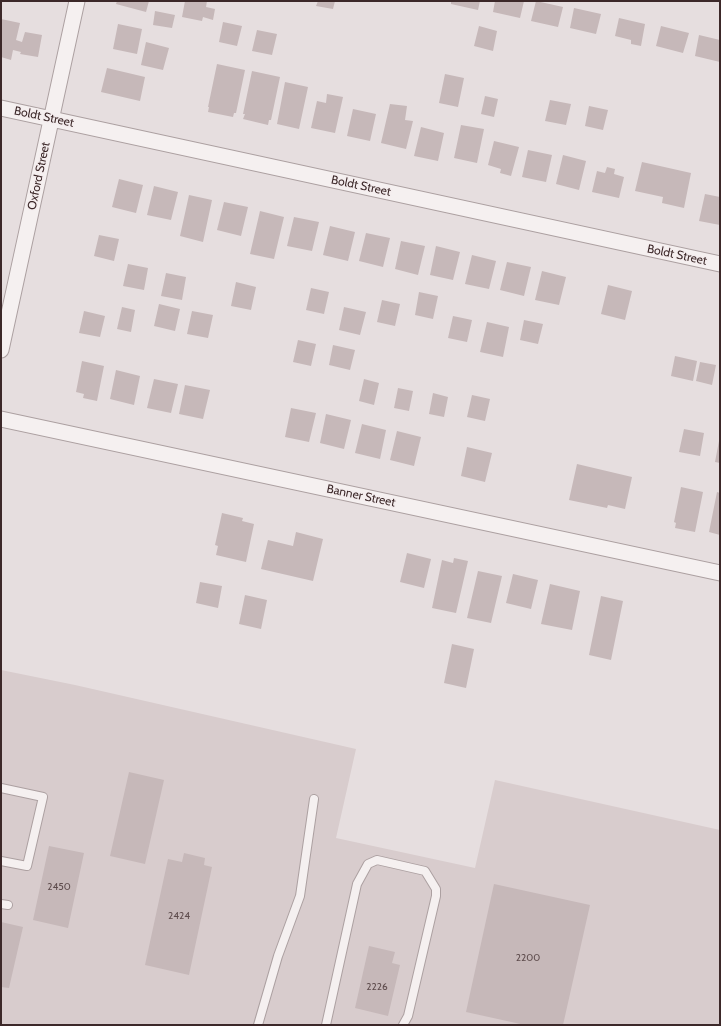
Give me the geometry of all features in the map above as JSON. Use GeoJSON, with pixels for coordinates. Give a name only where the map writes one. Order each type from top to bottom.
{"type":"FeatureCollection","features":[{"type":"Feature","properties":{"kind":"street","name":"Oxford Street"},"geometry":{"type":"LineString","coordinates":[[1,350],[77,1]]}},
{"type":"Feature","properties":{"kind":"street","name":"Boldt Street"},"geometry":{"type":"LineString","coordinates":[[1,108],[720,264]]}},
{"type":"Feature","properties":{"kind":"street","name":"Banner Street"},"geometry":{"type":"LineString","coordinates":[[1,418],[720,573]]}},
{"type":"Feature","properties":{"kind":"lane"},"geometry":{"type":"LineString","coordinates":[[1,788],[43,797],[27,866],[1,862]]}},
{"type":"Feature","properties":{"kind":"lane"},"geometry":{"type":"LineString","coordinates":[[258,1025],[278,956],[300,896],[314,799]]}},
{"type":"Feature","properties":{"kind":"lane"},"geometry":{"type":"LineString","coordinates":[[326,1025],[357,884],[368,864],[377,860],[424,870],[436,889],[436,896],[408,1016],[402,1025]]}},
{"type":"Feature","properties":{"kind":"shaded area"},"geometry":{"type":"Polygon","coordinates":[[[1,670],[75,685],[356,749],[336,838],[475,868],[495,780],[720,830],[720,1025],[1,1025],[1,670]]]}},
{"type":"Feature","properties":{"kind":"building"},"geometry":{"type":"Polygon","coordinates":[[[117,1],[149,1],[146,12],[116,4],[117,1]]]}},
{"type":"Feature","properties":{"kind":"building"},"geometry":{"type":"Polygon","coordinates":[[[185,1],[207,1],[206,7],[215,9],[213,20],[203,17],[202,21],[182,17],[185,1]]]}},
{"type":"Feature","properties":{"kind":"building"},"geometry":{"type":"Polygon","coordinates":[[[318,1],[335,1],[333,9],[316,6],[318,1]]]}},
{"type":"Feature","properties":{"kind":"building"},"geometry":{"type":"Polygon","coordinates":[[[451,1],[480,1],[478,10],[451,4],[451,1]]]}},
{"type":"Feature","properties":{"kind":"building"},"geometry":{"type":"Polygon","coordinates":[[[495,1],[524,1],[520,18],[493,12],[495,1]]]}},
{"type":"Feature","properties":{"kind":"building"},"geometry":{"type":"Polygon","coordinates":[[[536,1],[563,7],[558,27],[531,21],[536,1]]]}},
{"type":"Feature","properties":{"kind":"building"},"geometry":{"type":"Polygon","coordinates":[[[574,8],[601,14],[596,34],[570,28],[574,8]]]}},
{"type":"Feature","properties":{"kind":"building"},"geometry":{"type":"Polygon","coordinates":[[[155,11],[175,15],[172,28],[153,25],[155,11]]]}},
{"type":"Feature","properties":{"kind":"building"},"geometry":{"type":"Polygon","coordinates":[[[619,18],[645,24],[641,46],[631,44],[631,40],[615,36],[619,18]]]}},
{"type":"Feature","properties":{"kind":"building"},"geometry":{"type":"Polygon","coordinates":[[[1,19],[20,23],[16,40],[22,42],[25,32],[42,35],[38,57],[20,54],[21,52],[13,50],[11,60],[1,57],[1,19]]]}},
{"type":"Feature","properties":{"kind":"building"},"geometry":{"type":"Polygon","coordinates":[[[223,22],[242,26],[237,46],[219,42],[223,22]]]}},
{"type":"Feature","properties":{"kind":"building"},"geometry":{"type":"Polygon","coordinates":[[[118,24],[142,29],[137,54],[113,49],[118,24]]]}},
{"type":"Feature","properties":{"kind":"building"},"geometry":{"type":"Polygon","coordinates":[[[479,26],[497,31],[493,51],[474,46],[479,26]]]}},
{"type":"Feature","properties":{"kind":"building"},"geometry":{"type":"Polygon","coordinates":[[[661,26],[689,33],[683,53],[656,46],[661,26]]]}},
{"type":"Feature","properties":{"kind":"building"},"geometry":{"type":"Polygon","coordinates":[[[257,30],[277,34],[272,55],[252,51],[257,30]]]}},
{"type":"Feature","properties":{"kind":"building"},"geometry":{"type":"Polygon","coordinates":[[[699,35],[720,40],[720,62],[695,56],[699,35]]]}},
{"type":"Feature","properties":{"kind":"building"},"geometry":{"type":"Polygon","coordinates":[[[146,42],[169,48],[163,70],[141,65],[146,42]]]}},
{"type":"Feature","properties":{"kind":"building"},"geometry":{"type":"Polygon","coordinates":[[[217,64],[245,70],[236,113],[234,113],[233,117],[208,112],[217,64]]]}},
{"type":"Feature","properties":{"kind":"building"},"geometry":{"type":"Polygon","coordinates":[[[107,68],[145,77],[140,101],[101,92],[107,68]]]}},
{"type":"Feature","properties":{"kind":"building"},"geometry":{"type":"Polygon","coordinates":[[[252,71],[280,77],[271,120],[269,120],[268,125],[243,119],[252,71]]]}},
{"type":"Feature","properties":{"kind":"building"},"geometry":{"type":"Polygon","coordinates":[[[445,74],[464,78],[458,107],[439,103],[445,74]]]}},
{"type":"Feature","properties":{"kind":"building"},"geometry":{"type":"Polygon","coordinates":[[[285,82],[308,87],[299,129],[277,124],[285,82]]]}},
{"type":"Feature","properties":{"kind":"building"},"geometry":{"type":"Polygon","coordinates":[[[327,94],[343,97],[335,133],[311,128],[317,101],[326,103],[327,94]]]}},
{"type":"Feature","properties":{"kind":"building"},"geometry":{"type":"Polygon","coordinates":[[[485,96],[498,99],[494,117],[481,114],[485,96]]]}},
{"type":"Feature","properties":{"kind":"building"},"geometry":{"type":"Polygon","coordinates":[[[550,100],[571,104],[566,125],[545,121],[550,100]]]}},
{"type":"Feature","properties":{"kind":"building"},"geometry":{"type":"Polygon","coordinates":[[[390,104],[407,106],[405,120],[413,121],[406,149],[381,143],[390,104]]]}},
{"type":"Feature","properties":{"kind":"building"},"geometry":{"type":"Polygon","coordinates":[[[589,106],[608,110],[603,130],[585,126],[589,106]]]}},
{"type":"Feature","properties":{"kind":"building"},"geometry":{"type":"Polygon","coordinates":[[[353,109],[376,114],[370,141],[347,136],[353,109]]]}},
{"type":"Feature","properties":{"kind":"building"},"geometry":{"type":"Polygon","coordinates":[[[461,125],[484,129],[477,163],[454,158],[461,125]]]}},
{"type":"Feature","properties":{"kind":"building"},"geometry":{"type":"Polygon","coordinates":[[[421,127],[444,133],[438,161],[414,156],[421,127]]]}},
{"type":"Feature","properties":{"kind":"building"},"geometry":{"type":"Polygon","coordinates":[[[494,141],[519,147],[511,176],[500,173],[501,169],[488,165],[494,141]]]}},
{"type":"Feature","properties":{"kind":"building"},"geometry":{"type":"Polygon","coordinates":[[[528,150],[552,155],[546,182],[522,177],[528,150]]]}},
{"type":"Feature","properties":{"kind":"building"},"geometry":{"type":"Polygon","coordinates":[[[563,155],[586,161],[579,190],[556,184],[563,155]]]}},
{"type":"Feature","properties":{"kind":"building"},"geometry":{"type":"Polygon","coordinates":[[[642,162],[691,173],[684,208],[662,203],[663,197],[635,191],[642,162]]]}},
{"type":"Feature","properties":{"kind":"building"},"geometry":{"type":"Polygon","coordinates":[[[607,167],[615,169],[614,174],[624,177],[619,198],[592,192],[597,171],[605,173],[607,167]]]}},
{"type":"Feature","properties":{"kind":"building"},"geometry":{"type":"Polygon","coordinates":[[[119,179],[143,185],[136,213],[112,207],[119,179]]]}},
{"type":"Feature","properties":{"kind":"building"},"geometry":{"type":"Polygon","coordinates":[[[154,186],[178,192],[171,220],[147,215],[154,186]]]}},
{"type":"Feature","properties":{"kind":"building"},"geometry":{"type":"Polygon","coordinates":[[[705,194],[720,197],[720,225],[699,221],[705,194]]]}},
{"type":"Feature","properties":{"kind":"building"},"geometry":{"type":"Polygon","coordinates":[[[189,195],[212,200],[203,242],[180,236],[189,195]]]}},
{"type":"Feature","properties":{"kind":"building"},"geometry":{"type":"Polygon","coordinates":[[[224,202],[248,207],[241,236],[217,230],[224,202]]]}},
{"type":"Feature","properties":{"kind":"building"},"geometry":{"type":"Polygon","coordinates":[[[260,211],[284,217],[274,259],[250,254],[260,211]]]}},
{"type":"Feature","properties":{"kind":"building"},"geometry":{"type":"Polygon","coordinates":[[[294,217],[319,222],[312,251],[287,246],[294,217]]]}},
{"type":"Feature","properties":{"kind":"building"},"geometry":{"type":"Polygon","coordinates":[[[330,226],[355,232],[348,261],[323,255],[330,226]]]}},
{"type":"Feature","properties":{"kind":"building"},"geometry":{"type":"Polygon","coordinates":[[[366,233],[390,238],[383,267],[359,261],[366,233]]]}},
{"type":"Feature","properties":{"kind":"building"},"geometry":{"type":"Polygon","coordinates":[[[99,235],[119,239],[114,261],[94,256],[99,235]]]}},
{"type":"Feature","properties":{"kind":"building"},"geometry":{"type":"Polygon","coordinates":[[[401,241],[425,246],[418,275],[395,269],[401,241]]]}},
{"type":"Feature","properties":{"kind":"building"},"geometry":{"type":"Polygon","coordinates":[[[436,246],[460,252],[453,280],[430,275],[436,246]]]}},
{"type":"Feature","properties":{"kind":"building"},"geometry":{"type":"Polygon","coordinates":[[[472,255],[496,261],[489,289],[465,284],[472,255]]]}},
{"type":"Feature","properties":{"kind":"building"},"geometry":{"type":"Polygon","coordinates":[[[507,262],[531,267],[524,296],[500,290],[507,262]]]}},
{"type":"Feature","properties":{"kind":"building"},"geometry":{"type":"Polygon","coordinates":[[[128,264],[148,268],[144,290],[123,286],[128,264]]]}},
{"type":"Feature","properties":{"kind":"building"},"geometry":{"type":"Polygon","coordinates":[[[542,271],[566,277],[559,305],[535,300],[542,271]]]}},
{"type":"Feature","properties":{"kind":"building"},"geometry":{"type":"Polygon","coordinates":[[[166,273],[186,277],[182,300],[161,296],[166,273]]]}},
{"type":"Feature","properties":{"kind":"building"},"geometry":{"type":"Polygon","coordinates":[[[236,282],[256,287],[251,310],[231,306],[236,282]]]}},
{"type":"Feature","properties":{"kind":"building"},"geometry":{"type":"Polygon","coordinates":[[[608,285],[632,291],[625,320],[601,314],[608,285]]]}},
{"type":"Feature","properties":{"kind":"building"},"geometry":{"type":"Polygon","coordinates":[[[311,288],[329,292],[324,314],[306,310],[311,288]]]}},
{"type":"Feature","properties":{"kind":"building"},"geometry":{"type":"Polygon","coordinates":[[[419,292],[438,296],[433,319],[415,315],[419,292]]]}},
{"type":"Feature","properties":{"kind":"building"},"geometry":{"type":"Polygon","coordinates":[[[382,300],[400,304],[395,326],[377,322],[382,300]]]}},
{"type":"Feature","properties":{"kind":"building"},"geometry":{"type":"Polygon","coordinates":[[[159,304],[180,309],[175,331],[154,326],[159,304]]]}},
{"type":"Feature","properties":{"kind":"building"},"geometry":{"type":"Polygon","coordinates":[[[122,307],[135,310],[131,332],[117,329],[122,307]]]}},
{"type":"Feature","properties":{"kind":"building"},"geometry":{"type":"Polygon","coordinates":[[[344,307],[366,312],[360,335],[339,330],[344,307]]]}},
{"type":"Feature","properties":{"kind":"building"},"geometry":{"type":"Polygon","coordinates":[[[84,311],[105,316],[100,337],[79,333],[84,311]]]}},
{"type":"Feature","properties":{"kind":"building"},"geometry":{"type":"Polygon","coordinates":[[[192,311],[213,315],[208,338],[187,334],[192,311]]]}},
{"type":"Feature","properties":{"kind":"building"},"geometry":{"type":"Polygon","coordinates":[[[453,316],[472,320],[467,342],[448,338],[453,316]]]}},
{"type":"Feature","properties":{"kind":"building"},"geometry":{"type":"Polygon","coordinates":[[[524,320],[543,324],[538,344],[520,340],[524,320]]]}},
{"type":"Feature","properties":{"kind":"building"},"geometry":{"type":"Polygon","coordinates":[[[487,322],[509,327],[503,357],[480,352],[487,322]]]}},
{"type":"Feature","properties":{"kind":"building"},"geometry":{"type":"Polygon","coordinates":[[[298,340],[316,344],[311,366],[293,362],[298,340]]]}},
{"type":"Feature","properties":{"kind":"building"},"geometry":{"type":"Polygon","coordinates":[[[333,345],[355,350],[350,370],[329,365],[333,345]]]}},
{"type":"Feature","properties":{"kind":"building"},"geometry":{"type":"Polygon","coordinates":[[[675,356],[697,361],[693,381],[671,376],[675,356]]]}},
{"type":"Feature","properties":{"kind":"building"},"geometry":{"type":"Polygon","coordinates":[[[82,361],[104,366],[97,401],[83,398],[84,394],[76,392],[82,361]]]}},
{"type":"Feature","properties":{"kind":"building"},"geometry":{"type":"Polygon","coordinates":[[[700,362],[716,365],[712,385],[696,381],[700,362]]]}},
{"type":"Feature","properties":{"kind":"building"},"geometry":{"type":"Polygon","coordinates":[[[116,370],[140,376],[134,405],[110,399],[116,370]]]}},
{"type":"Feature","properties":{"kind":"building"},"geometry":{"type":"Polygon","coordinates":[[[154,379],[178,384],[171,413],[147,408],[154,379]]]}},
{"type":"Feature","properties":{"kind":"building"},"geometry":{"type":"Polygon","coordinates":[[[364,379],[379,383],[374,405],[359,401],[364,379]]]}},
{"type":"Feature","properties":{"kind":"building"},"geometry":{"type":"Polygon","coordinates":[[[185,385],[210,390],[203,419],[179,414],[185,385]]]}},
{"type":"Feature","properties":{"kind":"building"},"geometry":{"type":"Polygon","coordinates":[[[398,388],[413,391],[409,411],[394,408],[398,388]]]}},
{"type":"Feature","properties":{"kind":"building"},"geometry":{"type":"Polygon","coordinates":[[[433,393],[448,397],[444,417],[429,414],[433,393]]]}},
{"type":"Feature","properties":{"kind":"building"},"geometry":{"type":"Polygon","coordinates":[[[472,395],[490,399],[485,421],[467,417],[472,395]]]}},
{"type":"Feature","properties":{"kind":"building"},"geometry":{"type":"Polygon","coordinates":[[[291,408],[316,413],[309,442],[285,437],[291,408]]]}},
{"type":"Feature","properties":{"kind":"building"},"geometry":{"type":"Polygon","coordinates":[[[326,414],[351,420],[344,449],[320,443],[326,414]]]}},
{"type":"Feature","properties":{"kind":"building"},"geometry":{"type":"Polygon","coordinates":[[[362,424],[386,430],[380,459],[355,453],[362,424]]]}},
{"type":"Feature","properties":{"kind":"building"},"geometry":{"type":"Polygon","coordinates":[[[684,429],[704,433],[700,456],[679,452],[684,429]]]}},
{"type":"Feature","properties":{"kind":"building"},"geometry":{"type":"Polygon","coordinates":[[[397,431],[421,437],[414,466],[390,460],[397,431]]]}},
{"type":"Feature","properties":{"kind":"building"},"geometry":{"type":"Polygon","coordinates":[[[720,441],[720,463],[715,462],[720,441]]]}},
{"type":"Feature","properties":{"kind":"building"},"geometry":{"type":"Polygon","coordinates":[[[467,447],[492,453],[485,482],[461,476],[467,447]]]}},
{"type":"Feature","properties":{"kind":"building"},"geometry":{"type":"Polygon","coordinates":[[[577,464],[632,477],[625,509],[608,505],[607,508],[569,500],[577,464]]]}},
{"type":"Feature","properties":{"kind":"building"},"geometry":{"type":"Polygon","coordinates":[[[681,487],[703,492],[695,532],[675,528],[676,523],[674,522],[681,487]]]}},
{"type":"Feature","properties":{"kind":"building"},"geometry":{"type":"Polygon","coordinates":[[[717,492],[720,493],[720,535],[709,532],[717,492]]]}},
{"type":"Feature","properties":{"kind":"building"},"geometry":{"type":"Polygon","coordinates":[[[222,513],[243,518],[242,521],[254,524],[246,562],[216,555],[218,546],[215,545],[222,513]]]}},
{"type":"Feature","properties":{"kind":"building"},"geometry":{"type":"Polygon","coordinates":[[[296,532],[323,539],[313,581],[261,569],[268,540],[293,546],[296,532]]]}},
{"type":"Feature","properties":{"kind":"building"},"geometry":{"type":"Polygon","coordinates":[[[407,553],[431,559],[424,588],[400,582],[407,553]]]}},
{"type":"Feature","properties":{"kind":"building"},"geometry":{"type":"Polygon","coordinates":[[[454,558],[468,561],[456,613],[432,608],[442,560],[453,563],[454,558]]]}},
{"type":"Feature","properties":{"kind":"building"},"geometry":{"type":"Polygon","coordinates":[[[478,571],[502,576],[491,623],[467,618],[478,571]]]}},
{"type":"Feature","properties":{"kind":"building"},"geometry":{"type":"Polygon","coordinates":[[[513,574],[538,580],[531,609],[506,603],[513,574]]]}},
{"type":"Feature","properties":{"kind":"building"},"geometry":{"type":"Polygon","coordinates":[[[200,582],[222,586],[218,608],[196,603],[200,582]]]}},
{"type":"Feature","properties":{"kind":"building"},"geometry":{"type":"Polygon","coordinates":[[[550,584],[580,591],[572,630],[541,624],[550,584]]]}},
{"type":"Feature","properties":{"kind":"building"},"geometry":{"type":"Polygon","coordinates":[[[245,595],[267,600],[261,629],[239,624],[245,595]]]}},
{"type":"Feature","properties":{"kind":"building"},"geometry":{"type":"Polygon","coordinates":[[[601,596],[623,601],[611,660],[589,655],[601,596]]]}},
{"type":"Feature","properties":{"kind":"building"},"geometry":{"type":"Polygon","coordinates":[[[452,644],[474,649],[466,688],[444,683],[452,644]]]}},
{"type":"Feature","properties":{"kind":"building"},"geometry":{"type":"Polygon","coordinates":[[[129,772],[164,780],[145,864],[110,856],[129,772]]]}},
{"type":"Feature","properties":{"kind":"building"},"geometry":{"type":"Polygon","coordinates":[[[49,846],[84,853],[68,928],[33,920],[49,846]]]}},
{"type":"Feature","properties":{"kind":"building"},"geometry":{"type":"Polygon","coordinates":[[[184,853],[205,858],[204,865],[212,867],[189,975],[145,965],[168,859],[182,862],[184,853]]]}},
{"type":"Feature","properties":{"kind":"building"},"geometry":{"type":"Polygon","coordinates":[[[494,884],[590,905],[563,1025],[525,1025],[466,1012],[494,884]]]}},
{"type":"Feature","properties":{"kind":"building"},"geometry":{"type":"Polygon","coordinates":[[[1,922],[23,927],[9,988],[1,987],[1,922]]]}},
{"type":"Feature","properties":{"kind":"building"},"geometry":{"type":"Polygon","coordinates":[[[369,946],[395,952],[392,963],[400,965],[388,1016],[355,1008],[369,946]]]}}]}
